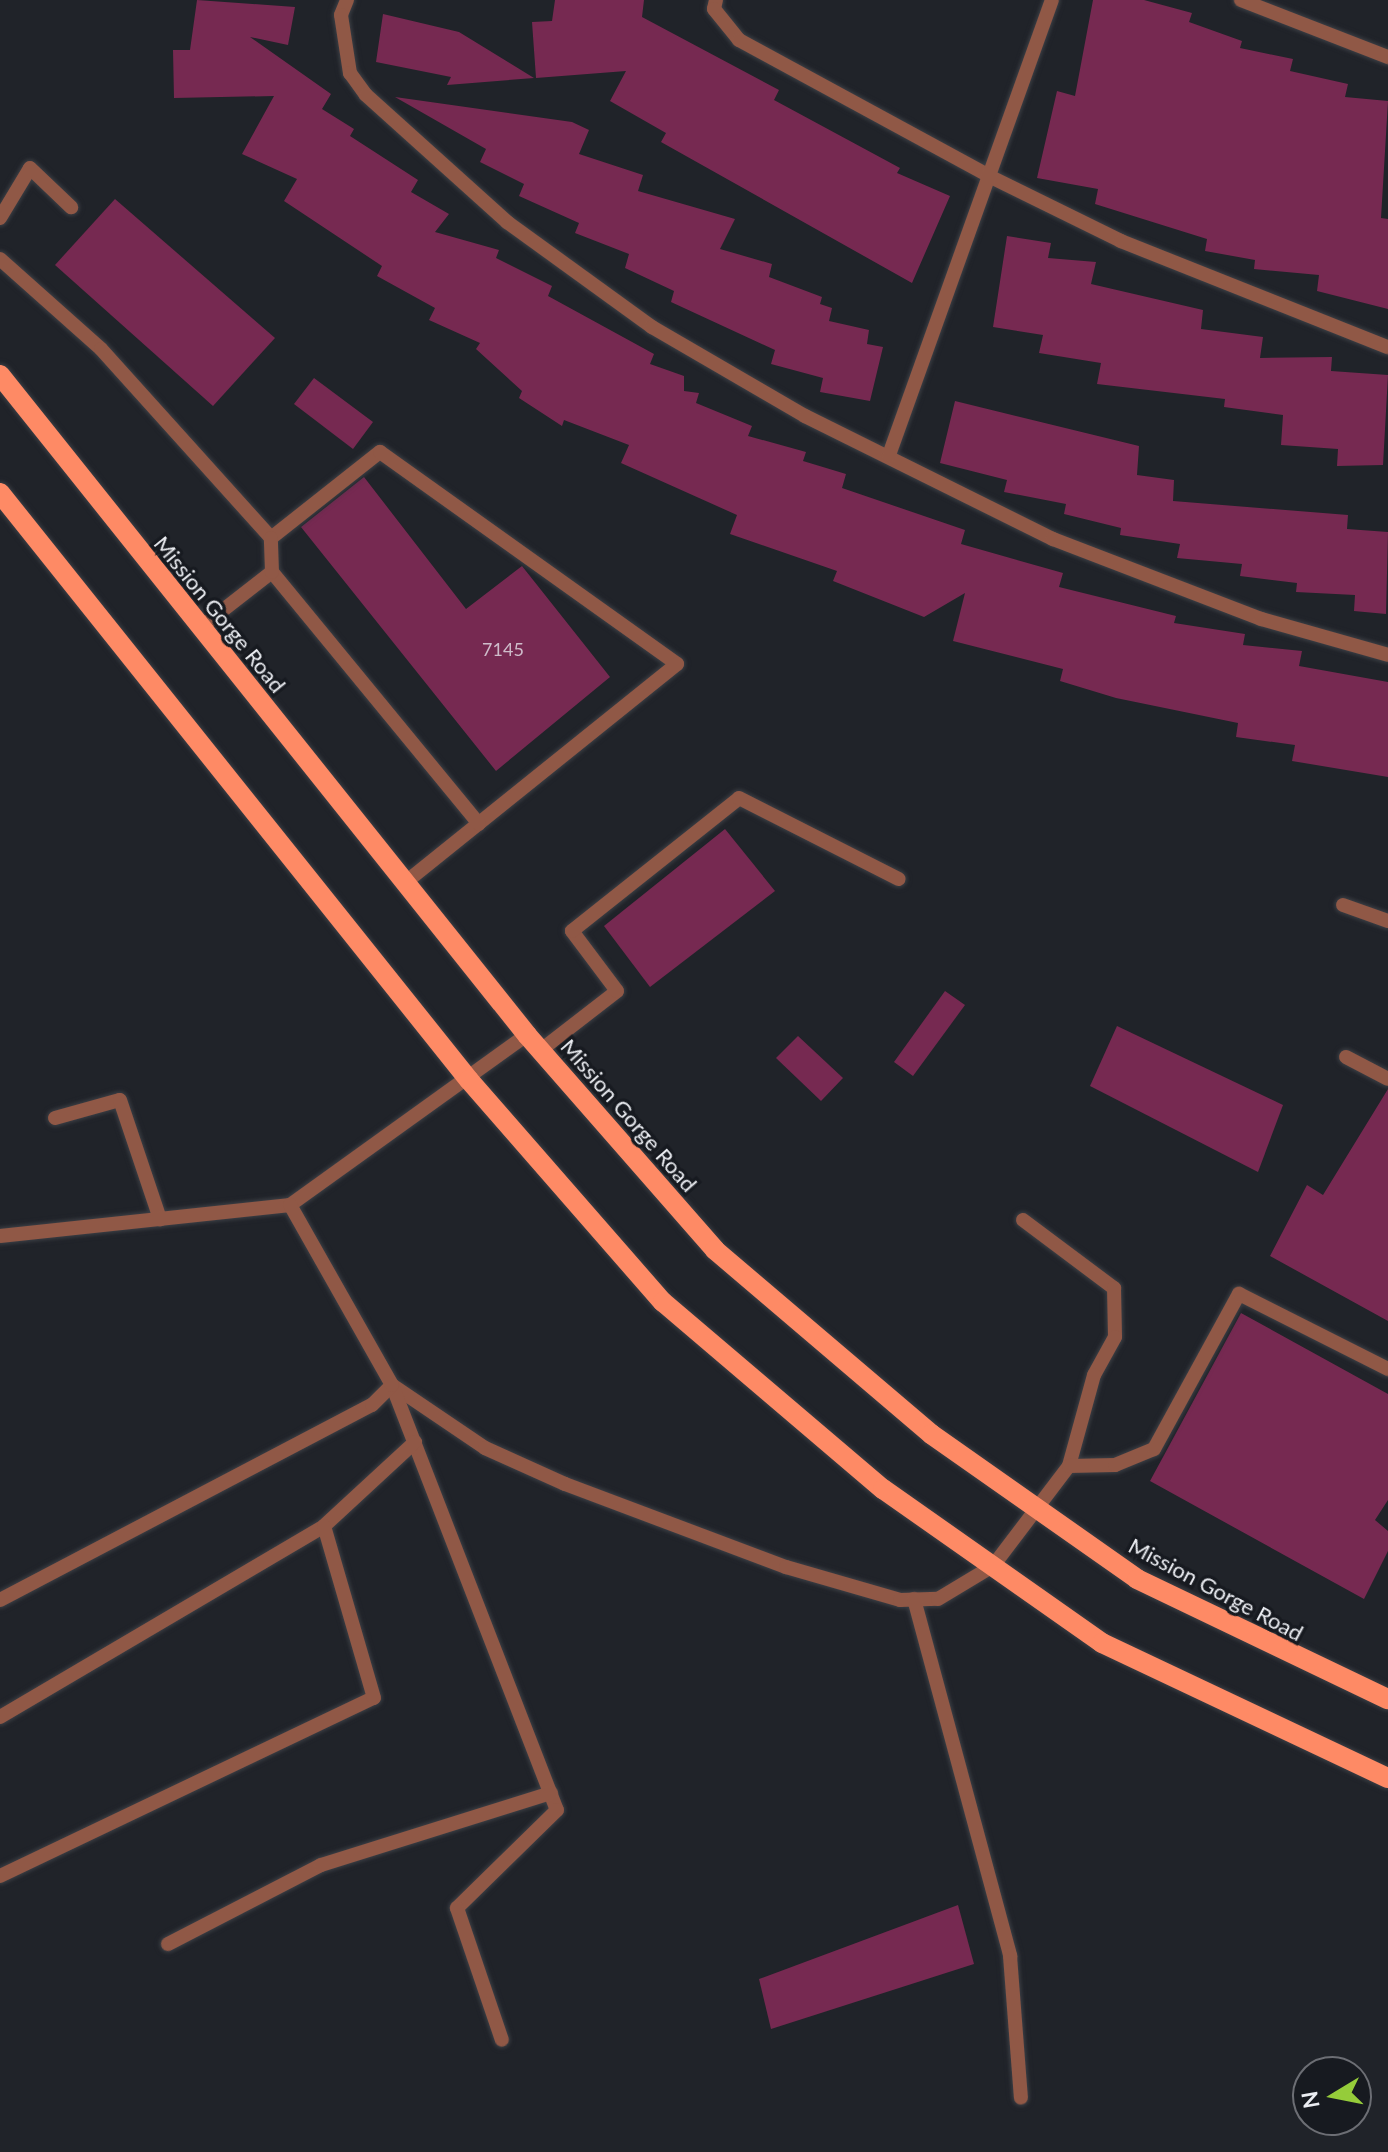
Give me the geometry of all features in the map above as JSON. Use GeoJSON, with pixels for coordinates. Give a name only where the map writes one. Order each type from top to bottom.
{"type":"FeatureCollection","features":[{"type":"Feature","properties":{"kind":"main road","name":"Mission Gorge Road"},"geometry":{"type":"LineString","coordinates":[[0,375],[534,1042],[715,1250],[931,1434],[1137,1579],[1388,1699]]}},
{"type":"Feature","properties":{"kind":"main road"},"geometry":{"type":"LineString","coordinates":[[0,493],[469,1080],[663,1302],[883,1489],[1102,1643],[1388,1778]]}},
{"type":"Feature","properties":{"kind":"lane"},"geometry":{"type":"LineString","coordinates":[[347,0],[341,15],[358,84],[507,222],[652,327],[805,416],[1053,539],[1261,619],[1388,655]]}},
{"type":"Feature","properties":{"kind":"lane"},"geometry":{"type":"LineString","coordinates":[[716,0],[714,9],[739,40],[989,176],[1121,241],[1388,347]]}},
{"type":"Feature","properties":{"kind":"lane"},"geometry":{"type":"LineString","coordinates":[[889,455],[1052,0]]}},
{"type":"Feature","properties":{"kind":"lane"},"geometry":{"type":"LineString","coordinates":[[1241,0],[1388,57]]}},
{"type":"Feature","properties":{"kind":"lane"},"geometry":{"type":"LineString","coordinates":[[0,218],[30,168],[71,207]]}},
{"type":"Feature","properties":{"kind":"lane"},"geometry":{"type":"LineString","coordinates":[[0,259],[101,349],[271,538],[272,572],[479,824]]}},
{"type":"Feature","properties":{"kind":"lane"},"geometry":{"type":"LineString","coordinates":[[271,538],[380,452],[677,664],[405,883]]}},
{"type":"Feature","properties":{"kind":"lane"},"geometry":{"type":"LineString","coordinates":[[200,628],[272,572]]}},
{"type":"Feature","properties":{"kind":"lane"},"geometry":{"type":"LineString","coordinates":[[0,1236],[290,1205],[469,1080],[617,991],[572,931],[739,798],[899,879]]}},
{"type":"Feature","properties":{"kind":"lane"},"geometry":{"type":"LineString","coordinates":[[1343,905],[1388,921]]}},
{"type":"Feature","properties":{"kind":"lane"},"geometry":{"type":"LineString","coordinates":[[1346,1057],[1388,1079]]}},
{"type":"Feature","properties":{"kind":"lane"},"geometry":{"type":"LineString","coordinates":[[55,1118],[120,1100],[160,1219]]}},
{"type":"Feature","properties":{"kind":"lane"},"geometry":{"type":"LineString","coordinates":[[290,1205],[392,1385],[557,1810],[457,1908],[502,2040]]}},
{"type":"Feature","properties":{"kind":"lane"},"geometry":{"type":"LineString","coordinates":[[392,1385],[485,1448],[565,1484],[786,1567],[914,1599],[955,1593],[993,1566],[1069,1466],[1094,1375],[1115,1337],[1114,1288],[1023,1220]]}},
{"type":"Feature","properties":{"kind":"lane"},"geometry":{"type":"LineString","coordinates":[[1069,1466],[1115,1465],[1154,1449],[1239,1294],[1388,1369]]}},
{"type":"Feature","properties":{"kind":"lane"},"geometry":{"type":"LineString","coordinates":[[0,1600],[372,1405],[392,1385]]}},
{"type":"Feature","properties":{"kind":"lane"},"geometry":{"type":"LineString","coordinates":[[0,1717],[324,1526],[415,1442]]}},
{"type":"Feature","properties":{"kind":"lane"},"geometry":{"type":"LineString","coordinates":[[0,1876],[374,1698],[324,1526]]}},
{"type":"Feature","properties":{"kind":"lane"},"geometry":{"type":"LineString","coordinates":[[914,1599],[1010,1956],[1021,2098]]}},
{"type":"Feature","properties":{"kind":"lane"},"geometry":{"type":"LineString","coordinates":[[168,1944],[321,1865],[551,1793]]}},
{"type":"Feature","properties":{"kind":"building"},"geometry":{"type":"Polygon","coordinates":[[[197,0],[295,7],[288,45],[250,37],[331,94],[322,109],[354,129],[350,136],[418,180],[411,192],[449,214],[435,232],[499,250],[496,258],[552,286],[548,296],[654,354],[650,364],[684,376],[684,391],[699,393],[696,403],[752,426],[748,436],[806,452],[803,461],[846,474],[842,488],[965,530],[961,544],[1063,573],[1059,587],[1176,616],[1174,623],[1245,634],[1243,645],[1302,651],[1299,666],[1388,682],[1388,777],[1292,761],[1295,745],[1236,737],[1238,723],[1116,698],[1060,681],[1063,669],[953,641],[965,593],[924,617],[833,581],[837,571],[730,534],[737,515],[621,463],[629,445],[564,420],[562,426],[519,398],[522,391],[476,349],[480,343],[429,320],[435,308],[377,276],[382,266],[284,201],[297,179],[242,154],[274,96],[174,98],[173,50],[190,50],[197,0]]]}},
{"type":"Feature","properties":{"kind":"building"},"geometry":{"type":"Polygon","coordinates":[[[555,0],[644,0],[642,17],[779,90],[774,100],[900,168],[897,173],[950,196],[912,283],[661,142],[666,133],[610,101],[626,71],[536,78],[532,22],[552,21],[555,0]]]}},
{"type":"Feature","properties":{"kind":"building"},"geometry":{"type":"Polygon","coordinates":[[[1093,0],[1144,0],[1192,13],[1189,22],[1242,41],[1240,48],[1293,59],[1290,71],[1348,84],[1345,97],[1388,101],[1381,218],[1388,219],[1388,309],[1317,291],[1319,275],[1254,269],[1255,260],[1205,251],[1207,239],[1095,204],[1098,189],[1037,178],[1057,91],[1075,96],[1093,0]]]}},
{"type":"Feature","properties":{"kind":"building"},"geometry":{"type":"Polygon","coordinates":[[[383,14],[459,32],[534,78],[447,85],[451,77],[376,62],[383,14]]]}},
{"type":"Feature","properties":{"kind":"building"},"geometry":{"type":"Polygon","coordinates":[[[395,97],[572,122],[589,130],[579,154],[643,175],[638,191],[735,219],[720,249],[772,264],[769,277],[822,297],[820,304],[832,308],[829,321],[869,330],[867,344],[883,347],[870,401],[820,392],[823,378],[771,364],[775,350],[671,302],[674,291],[625,268],[629,254],[575,233],[579,223],[519,196],[524,184],[480,162],[486,149],[395,97]]]}},
{"type":"Feature","properties":{"kind":"building"},"geometry":{"type":"Polygon","coordinates":[[[115,199],[275,338],[213,406],[55,265],[115,199]]]}},
{"type":"Feature","properties":{"kind":"building"},"geometry":{"type":"Polygon","coordinates":[[[1007,236],[1051,243],[1048,258],[1096,262],[1091,284],[1203,310],[1201,329],[1263,337],[1260,358],[1332,357],[1331,371],[1388,375],[1383,465],[1337,466],[1338,449],[1281,445],[1283,415],[1224,407],[1225,399],[1097,384],[1101,363],[1039,353],[1043,335],[993,327],[1007,236]]]}},
{"type":"Feature","properties":{"kind":"building"},"geometry":{"type":"Polygon","coordinates":[[[314,378],[373,422],[353,449],[294,404],[314,378]]]}},
{"type":"Feature","properties":{"kind":"building"},"geometry":{"type":"Polygon","coordinates":[[[955,401],[1139,446],[1137,475],[1174,480],[1173,501],[1348,515],[1347,529],[1388,532],[1386,614],[1354,611],[1355,595],[1296,592],[1297,583],[1240,576],[1242,564],[1177,558],[1180,544],[1120,535],[1121,528],[1064,514],[1066,504],[1004,492],[1007,480],[940,463],[955,401]]]}},
{"type":"Feature","properties":{"kind":"building"},"geometry":{"type":"Polygon","coordinates":[[[364,477],[466,609],[522,566],[610,677],[496,771],[301,527],[364,477]]]}},
{"type":"Feature","properties":{"kind":"building"},"geometry":{"type":"Polygon","coordinates":[[[725,829],[775,891],[650,987],[604,926],[725,829]]]}},
{"type":"Feature","properties":{"kind":"building"},"geometry":{"type":"Polygon","coordinates":[[[945,991],[965,1005],[913,1076],[894,1062],[945,991]]]}},
{"type":"Feature","properties":{"kind":"building"},"geometry":{"type":"Polygon","coordinates":[[[1117,1026],[1283,1105],[1258,1172],[1090,1086],[1117,1026]]]}},
{"type":"Feature","properties":{"kind":"building"},"geometry":{"type":"Polygon","coordinates":[[[798,1036],[843,1078],[821,1101],[776,1058],[798,1036]]]}},
{"type":"Feature","properties":{"kind":"building"},"geometry":{"type":"Polygon","coordinates":[[[1388,1089],[1388,1321],[1270,1256],[1307,1185],[1323,1195],[1388,1089]]]}},
{"type":"Feature","properties":{"kind":"building"},"geometry":{"type":"Polygon","coordinates":[[[1241,1313],[1388,1394],[1388,1500],[1375,1520],[1388,1531],[1388,1551],[1364,1599],[1150,1481],[1241,1313]]]}},
{"type":"Feature","properties":{"kind":"building"},"geometry":{"type":"Polygon","coordinates":[[[958,1905],[974,1964],[771,2029],[759,1979],[958,1905]]]}}]}
